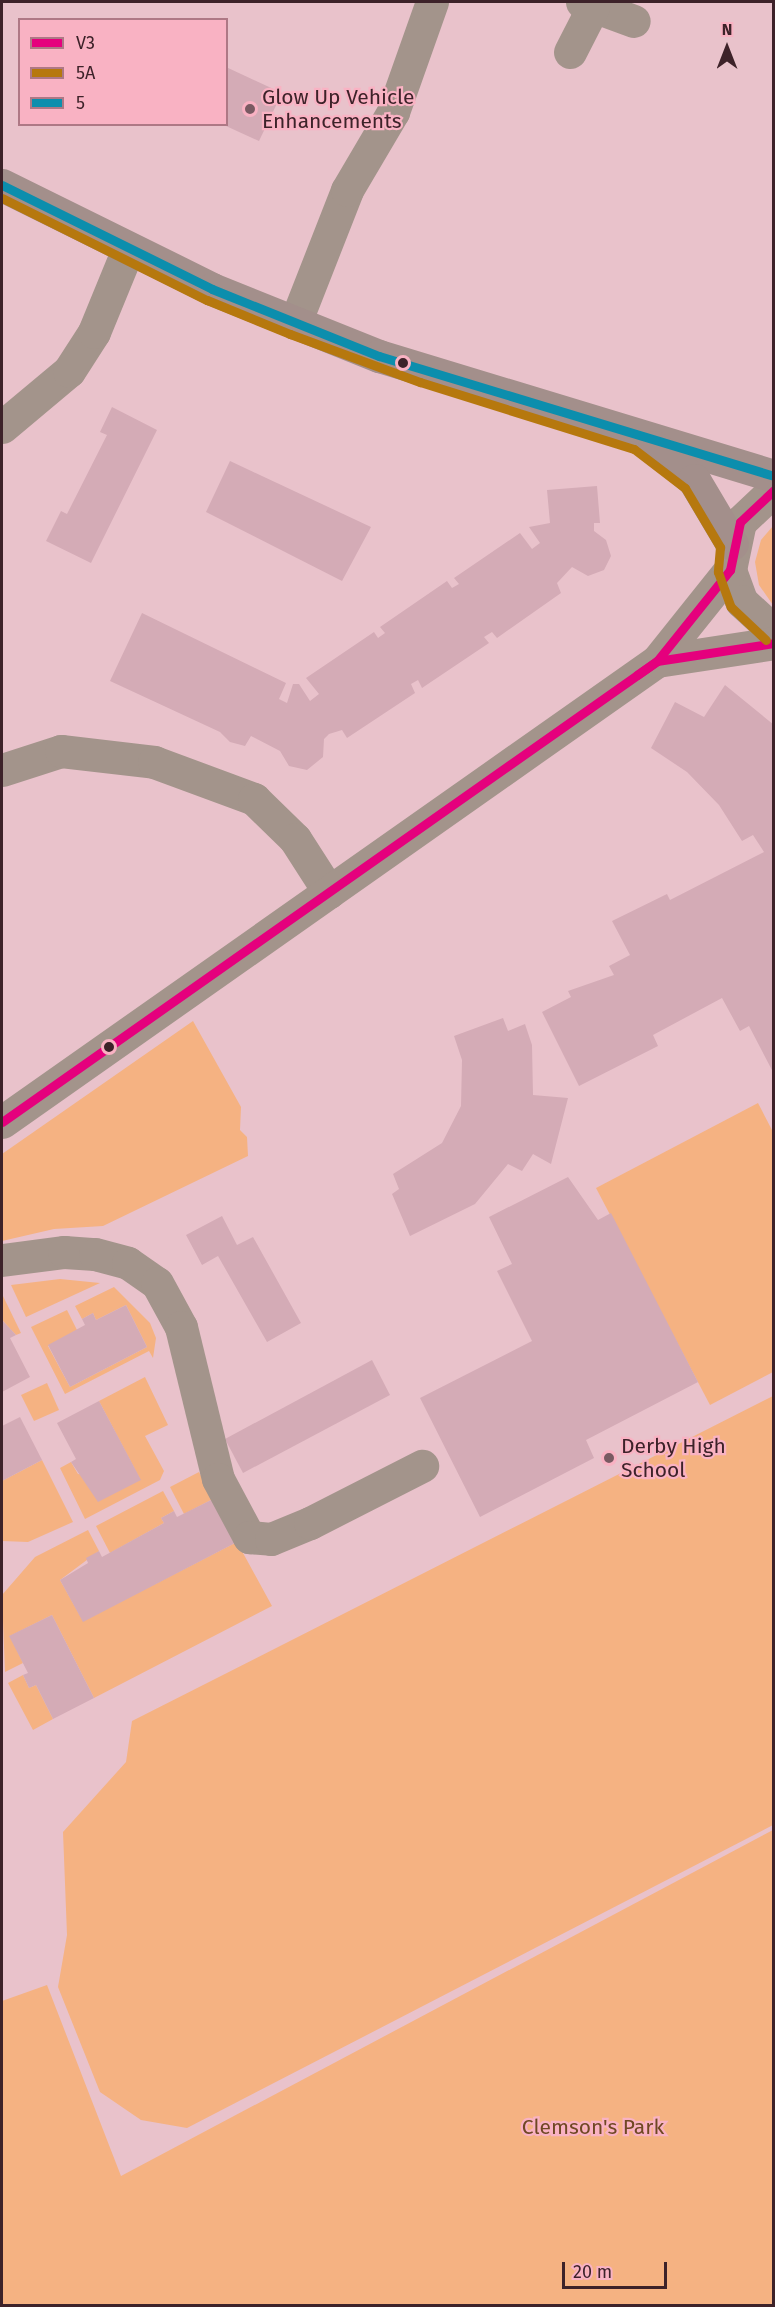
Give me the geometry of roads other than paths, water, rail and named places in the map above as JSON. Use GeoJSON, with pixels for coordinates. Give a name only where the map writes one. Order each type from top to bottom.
{"type":"FeatureCollection","features":[{"type":"Feature","properties":{"kind":"main road"},"geometry":{"type":"LineString","coordinates":[[2,185],[128,249],[295,323],[424,371],[640,438],[774,476]]}},
{"type":"Feature","properties":{"kind":"main road"},"geometry":{"type":"LineString","coordinates":[[640,438],[694,480],[731,557]]}},
{"type":"Feature","properties":{"kind":"street"},"geometry":{"type":"LineString","coordinates":[[295,323],[347,190],[393,112],[432,2]]}},
{"type":"Feature","properties":{"kind":"street"},"geometry":{"type":"LineString","coordinates":[[570,52],[587,4],[634,21]]}},
{"type":"Feature","properties":{"kind":"street"},"geometry":{"type":"LineString","coordinates":[[2,428],[69,371],[94,332],[128,249]]}},
{"type":"Feature","properties":{"kind":"street"},"geometry":{"type":"LineString","coordinates":[[2,1122],[657,662],[731,557],[740,522],[774,490]]}},
{"type":"Feature","properties":{"kind":"street"},"geometry":{"type":"LineString","coordinates":[[731,557],[741,601],[774,631]]}},
{"type":"Feature","properties":{"kind":"street"},"geometry":{"type":"LineString","coordinates":[[657,662],[774,643]]}},
{"type":"Feature","properties":{"kind":"street"},"geometry":{"type":"LineString","coordinates":[[2,770],[61,751],[154,762],[254,799],[295,839],[329,892]]}},
{"type":"Feature","properties":{"kind":"street"},"geometry":{"type":"LineString","coordinates":[[2,1260],[64,1252],[128,1263],[157,1283],[181,1327],[194,1376],[206,1445],[236,1518],[249,1537],[271,1539],[310,1523],[423,1466]]}},
{"type":"Feature","properties":{"kind":"place","name":"Glow Up Vehicle Enhancements"},"geometry":{"type":"Point","coordinates":[250,109]}},
{"type":"Feature","properties":{"kind":"place","name":"Derby High School"},"geometry":{"type":"Point","coordinates":[609,1458]}},
{"type":"Feature","properties":{"kind":"park label","name":"Clemson's Park"},"geometry":{"type":"Point","coordinates":[593,2127]}}]}
